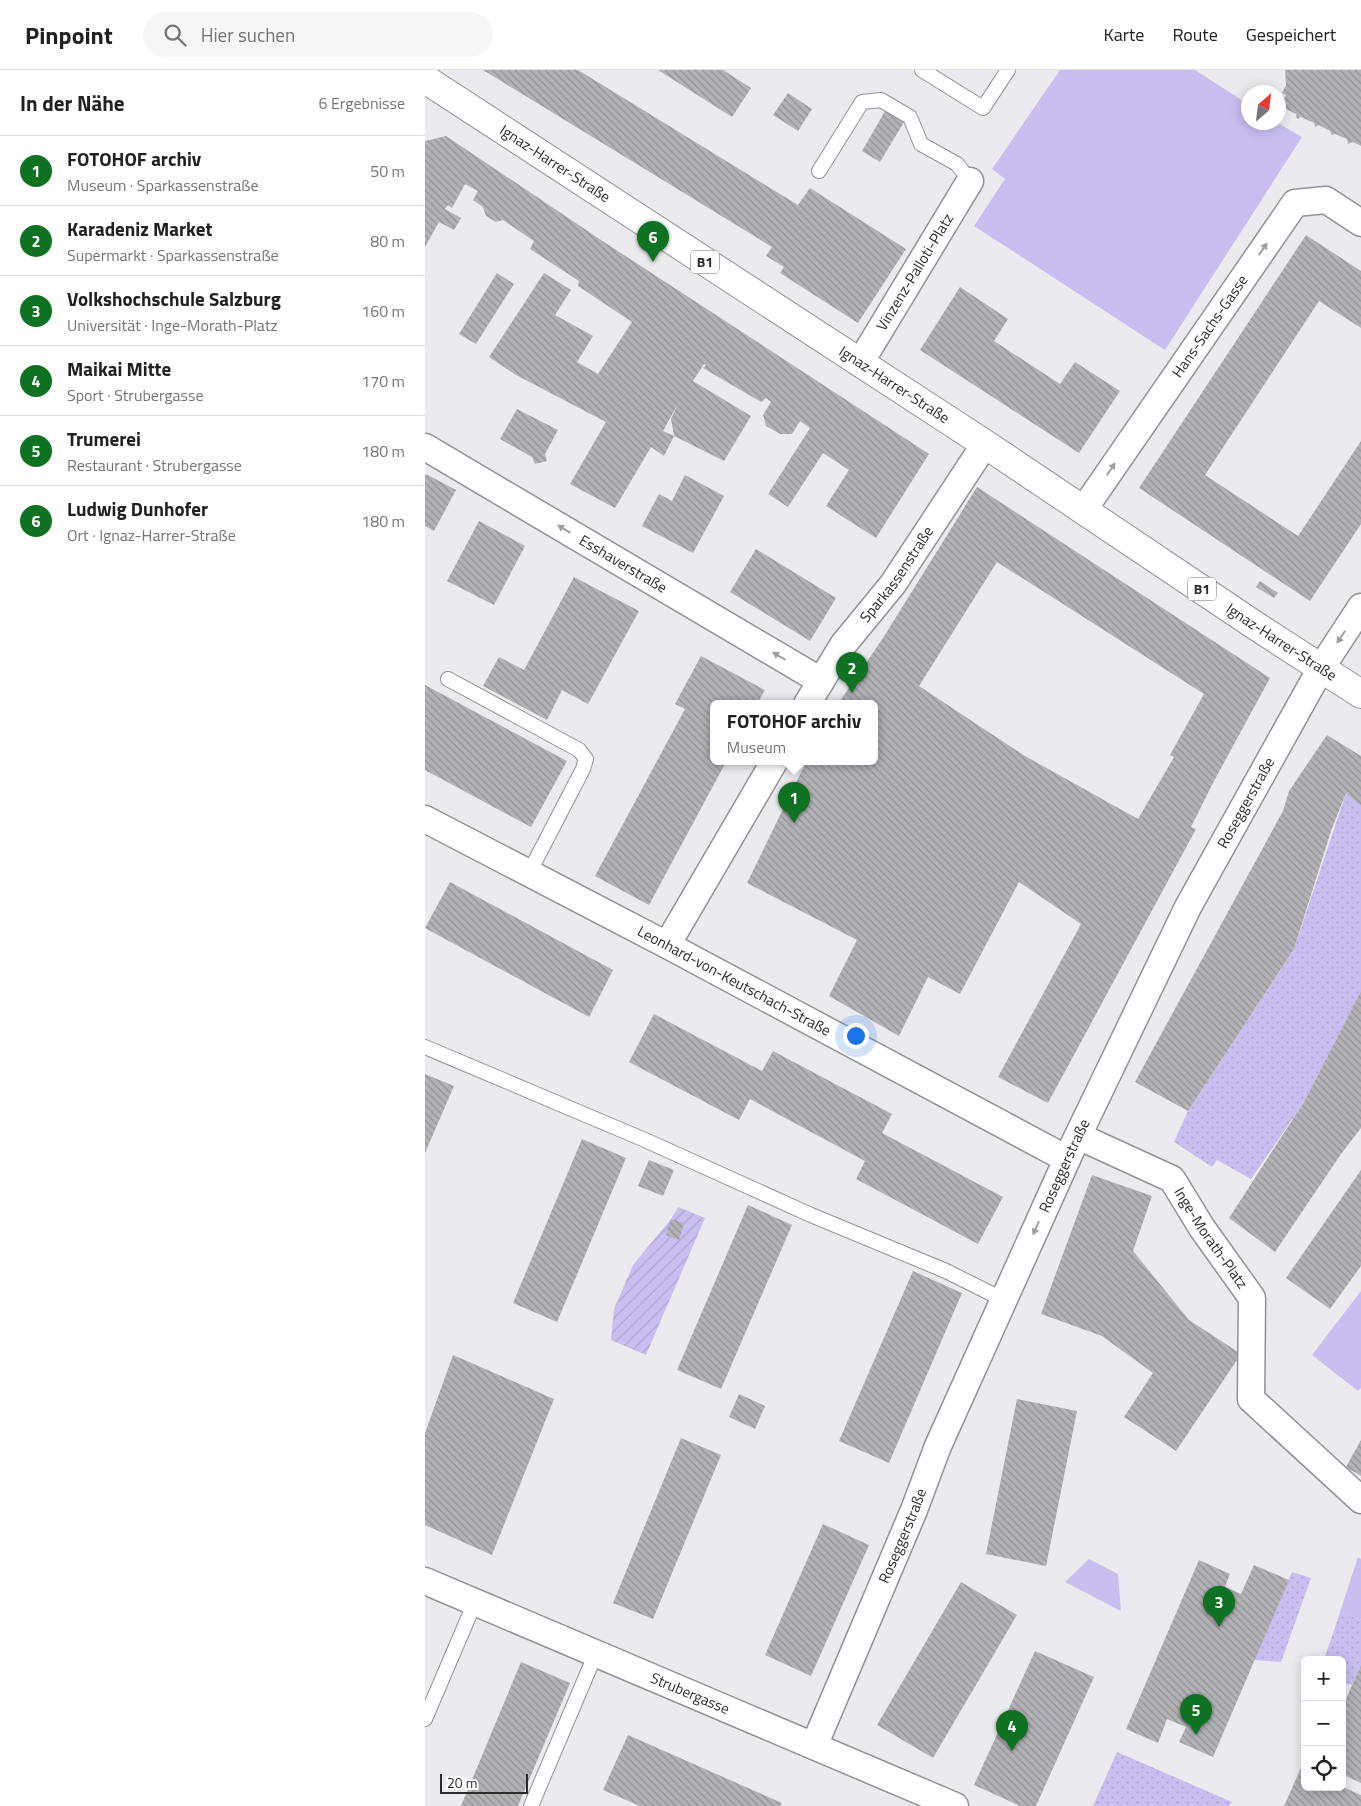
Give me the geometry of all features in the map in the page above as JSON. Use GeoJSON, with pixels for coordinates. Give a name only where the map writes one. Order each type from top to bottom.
{"type":"FeatureCollection","features":[{"type":"Feature","properties":{"kind":"main road","name":"Ignaz-Harrer-Straße"},"geometry":{"type":"LineString","coordinates":[[425,79],[1084,509],[1256,626],[1361,694]]}},
{"type":"Feature","properties":{"kind":"street","name":"Vinzenz-Palloti-Platz"},"geometry":{"type":"LineString","coordinates":[[860,362],[970,181]]}},
{"type":"Feature","properties":{"kind":"street","name":"Hans-Sachs-Gasse"},"geometry":{"type":"LineString","coordinates":[[1084,509],[1295,203],[1326,200],[1361,224]]}},
{"type":"Feature","properties":{"kind":"street","name":"Sparkassenstraße"},"geometry":{"type":"LineString","coordinates":[[809,700],[843,645],[893,584],[985,444]]}},
{"type":"Feature","properties":{"kind":"street","name":"Esshaverstraße"},"geometry":{"type":"LineString","coordinates":[[425,446],[821,681]]}},
{"type":"Feature","properties":{"kind":"street","name":"Roseggerstraße"},"geometry":{"type":"LineString","coordinates":[[814,1746],[914,1510],[938,1446],[1073,1147],[1188,907],[1321,668],[1361,608]]}},
{"type":"Feature","properties":{"kind":"street"},"geometry":{"type":"LineString","coordinates":[[667,945],[772,765]]}},
{"type":"Feature","properties":{"kind":"street","name":"Leonhard-von-Keutschach-Straße"},"geometry":{"type":"LineString","coordinates":[[425,819],[667,945],[1073,1147]]}},
{"type":"Feature","properties":{"kind":"street","name":"Inge-Morath-Platz"},"geometry":{"type":"LineString","coordinates":[[1073,1147],[1171,1179],[1202,1228],[1253,1298],[1251,1399],[1361,1500]]}},
{"type":"Feature","properties":{"kind":"street","name":"Strubergasse"},"geometry":{"type":"LineString","coordinates":[[425,1581],[889,1778],[945,1804]]}},
{"type":"Feature","properties":{"kind":"lane"},"geometry":{"type":"LineString","coordinates":[[922,70],[983,108],[1008,70]]}},
{"type":"Feature","properties":{"kind":"lane"},"geometry":{"type":"LineString","coordinates":[[819,171],[862,102],[881,100],[910,117],[921,144],[957,164],[970,181]]}},
{"type":"Feature","properties":{"kind":"lane"},"geometry":{"type":"LineString","coordinates":[[448,679],[579,750],[585,759],[583,769],[529,873]]}},
{"type":"Feature","properties":{"kind":"lane"},"geometry":{"type":"LineString","coordinates":[[425,1047],[645,1140],[811,1215],[946,1272],[1004,1300]]}},
{"type":"Feature","properties":{"kind":"lane"},"geometry":{"type":"LineString","coordinates":[[425,1719],[475,1602]]}},
{"type":"Feature","properties":{"kind":"lane"},"geometry":{"type":"LineString","coordinates":[[531,1806],[596,1653]]}},
{"type":"Feature","properties":{"kind":"shaded area"},"geometry":{"type":"Polygon","coordinates":[[[1060,70],[1195,70],[1241,100],[1241,130],[1286,130],[1286,128],[1302,137],[1165,350],[974,226],[1005,179],[992,169],[1060,70]]]}},
{"type":"Feature","properties":{"kind":"shaded area"},"geometry":{"type":"Polygon","coordinates":[[[1346,793],[1361,806],[1361,991],[1304,1102],[1251,1179],[1217,1160],[1212,1167],[1174,1142],[1188,1111],[1294,949],[1346,793]]]}},
{"type":"Feature","properties":{"kind":"shaded area"},"geometry":{"type":"Polygon","coordinates":[[[678,1207],[705,1218],[646,1355],[611,1340],[614,1309],[633,1265],[671,1219],[678,1207]]]}},
{"type":"Feature","properties":{"kind":"shaded area"},"geometry":{"type":"Polygon","coordinates":[[[1361,1291],[1361,1388],[1358,1391],[1312,1355],[1361,1291]]]}},
{"type":"Feature","properties":{"kind":"shaded area"},"geometry":{"type":"Polygon","coordinates":[[[1358,1557],[1361,1559],[1361,1620],[1340,1612],[1358,1557]]]}},
{"type":"Feature","properties":{"kind":"shaded area"},"geometry":{"type":"Polygon","coordinates":[[[1089,1559],[1118,1574],[1121,1611],[1065,1582],[1089,1559]]]}},
{"type":"Feature","properties":{"kind":"shaded area"},"geometry":{"type":"Polygon","coordinates":[[[1292,1572],[1311,1578],[1281,1662],[1254,1660],[1292,1572]]]}},
{"type":"Feature","properties":{"kind":"shaded area"},"geometry":{"type":"Polygon","coordinates":[[[1340,1612],[1361,1620],[1361,1665],[1352,1685],[1346,1683],[1346,1656],[1325,1656],[1340,1612]]]}},
{"type":"Feature","properties":{"kind":"shaded area"},"geometry":{"type":"Polygon","coordinates":[[[1117,1752],[1232,1802],[1229,1806],[1093,1806],[1117,1752]]]}},
{"type":"Feature","properties":{"kind":"building"},"geometry":{"type":"Polygon","coordinates":[[[483,70],[578,70],[798,205],[810,188],[906,249],[858,323],[780,273],[784,267],[766,256],[772,247],[483,70]]]}},
{"type":"Feature","properties":{"kind":"building"},"geometry":{"type":"Polygon","coordinates":[[[658,70],[723,70],[751,88],[732,117],[658,70]]]}},
{"type":"Feature","properties":{"kind":"building"},"geometry":{"type":"Polygon","coordinates":[[[1285,70],[1361,70],[1361,146],[1353,142],[1348,144],[1347,139],[1335,134],[1332,135],[1330,131],[1319,125],[1315,127],[1314,123],[1301,117],[1297,119],[1296,114],[1286,109],[1285,70]]]}},
{"type":"Feature","properties":{"kind":"building"},"geometry":{"type":"Polygon","coordinates":[[[788,93],[812,109],[798,131],[773,115],[788,93]]]}},
{"type":"Feature","properties":{"kind":"building"},"geometry":{"type":"Polygon","coordinates":[[[885,111],[904,122],[880,162],[862,151],[885,111]]]}},
{"type":"Feature","properties":{"kind":"building"},"geometry":{"type":"Polygon","coordinates":[[[446,136],[604,242],[929,454],[876,538],[826,506],[849,470],[823,453],[788,507],[768,494],[810,428],[800,421],[792,434],[780,434],[766,426],[763,415],[771,402],[766,398],[761,402],[703,368],[706,365],[704,364],[693,381],[751,416],[724,461],[674,436],[664,456],[651,447],[615,508],[570,484],[606,422],[516,375],[489,357],[544,273],[571,290],[555,315],[593,336],[577,362],[598,374],[632,322],[578,286],[579,281],[530,249],[534,241],[503,220],[496,222],[486,216],[483,207],[473,200],[478,191],[465,184],[452,208],[448,205],[445,209],[461,218],[454,230],[439,222],[425,247],[425,141],[446,136]],[[679,402],[663,431],[674,436],[671,419],[679,402]]]}},
{"type":"Feature","properties":{"kind":"building"},"geometry":{"type":"Polygon","coordinates":[[[1306,235],[1361,271],[1361,328],[1319,301],[1205,475],[1298,536],[1361,441],[1361,524],[1310,601],[1139,488],[1306,235]]]}},
{"type":"Feature","properties":{"kind":"building"},"geometry":{"type":"Polygon","coordinates":[[[497,273],[514,284],[476,344],[459,334],[497,273]]]}},
{"type":"Feature","properties":{"kind":"building"},"geometry":{"type":"Polygon","coordinates":[[[960,287],[1008,319],[994,341],[1060,384],[1075,362],[1120,391],[1079,453],[920,350],[960,287]]]}},
{"type":"Feature","properties":{"kind":"building"},"geometry":{"type":"Polygon","coordinates":[[[517,409],[558,430],[545,454],[547,461],[535,464],[532,457],[500,439],[517,409]]]}},
{"type":"Feature","properties":{"kind":"building"},"geometry":{"type":"Polygon","coordinates":[[[426,474],[456,490],[434,531],[425,526],[426,474]]]}},
{"type":"Feature","properties":{"kind":"building"},"geometry":{"type":"Polygon","coordinates":[[[685,475],[724,496],[693,553],[642,526],[659,494],[672,501],[685,475]]]}},
{"type":"Feature","properties":{"kind":"building"},"geometry":{"type":"Polygon","coordinates":[[[977,487],[1270,678],[1191,827],[1196,829],[1048,1103],[998,1077],[1081,924],[1019,882],[960,994],[928,977],[899,1036],[829,996],[857,940],[747,883],[805,765],[878,765],[878,700],[841,700],[883,638],[977,487]],[[997,562],[919,686],[1025,756],[1138,819],[1174,757],[1170,755],[1204,694],[997,562]]]}},
{"type":"Feature","properties":{"kind":"building"},"geometry":{"type":"Polygon","coordinates":[[[479,521],[525,546],[494,605],[447,581],[479,521]]]}},
{"type":"Feature","properties":{"kind":"building"},"geometry":{"type":"Polygon","coordinates":[[[756,549],[836,598],[810,641],[730,592],[756,549]]]}},
{"type":"Feature","properties":{"kind":"building"},"geometry":{"type":"Polygon","coordinates":[[[574,577],[639,611],[588,704],[562,690],[547,720],[483,686],[499,657],[524,670],[574,577]]]}},
{"type":"Feature","properties":{"kind":"building"},"geometry":{"type":"Polygon","coordinates":[[[1260,581],[1278,593],[1274,598],[1256,587],[1260,581]]]}},
{"type":"Feature","properties":{"kind":"building"},"geometry":{"type":"Polygon","coordinates":[[[701,656],[765,690],[759,700],[710,700],[710,765],[724,765],[649,905],[595,876],[685,709],[675,704],[701,656]]]}},
{"type":"Feature","properties":{"kind":"building"},"geometry":{"type":"Polygon","coordinates":[[[425,685],[567,761],[531,827],[425,770],[425,685]]]}},
{"type":"Feature","properties":{"kind":"building"},"geometry":{"type":"Polygon","coordinates":[[[1327,735],[1361,756],[1361,806],[1346,793],[1331,831],[1294,949],[1188,1111],[1135,1082],[1283,811],[1289,791],[1327,735]]]}},
{"type":"Feature","properties":{"kind":"building"},"geometry":{"type":"Polygon","coordinates":[[[450,882],[613,970],[589,1017],[425,928],[450,882]]]}},
{"type":"Feature","properties":{"kind":"building"},"geometry":{"type":"Polygon","coordinates":[[[1361,991],[1361,1128],[1341,1154],[1275,1252],[1229,1218],[1304,1102],[1361,991]]]}},
{"type":"Feature","properties":{"kind":"building"},"geometry":{"type":"Polygon","coordinates":[[[654,1014],[762,1071],[773,1051],[892,1114],[882,1133],[1003,1197],[978,1244],[856,1179],[865,1161],[750,1099],[739,1120],[629,1062],[654,1014]]]}},
{"type":"Feature","properties":{"kind":"building"},"geometry":{"type":"Polygon","coordinates":[[[425,1074],[454,1086],[425,1153],[425,1074]]]}},
{"type":"Feature","properties":{"kind":"building"},"geometry":{"type":"Polygon","coordinates":[[[582,1139],[626,1158],[557,1322],[513,1303],[582,1139]]]}},
{"type":"Feature","properties":{"kind":"building"},"geometry":{"type":"Polygon","coordinates":[[[649,1160],[674,1170],[663,1196],[638,1186],[649,1160]]]}},
{"type":"Feature","properties":{"kind":"building"},"geometry":{"type":"Polygon","coordinates":[[[1361,1170],[1361,1266],[1330,1309],[1286,1278],[1361,1170]]]}},
{"type":"Feature","properties":{"kind":"building"},"geometry":{"type":"Polygon","coordinates":[[[1092,1175],[1152,1196],[1133,1251],[1189,1320],[1241,1354],[1176,1451],[1124,1417],[1153,1373],[1102,1336],[1041,1314],[1092,1175]]]}},
{"type":"Feature","properties":{"kind":"building"},"geometry":{"type":"Polygon","coordinates":[[[748,1205],[792,1225],[721,1389],[677,1370],[748,1205]]]}},
{"type":"Feature","properties":{"kind":"building"},"geometry":{"type":"Polygon","coordinates":[[[671,1219],[684,1223],[679,1240],[666,1235],[671,1219]]]}},
{"type":"Feature","properties":{"kind":"building"},"geometry":{"type":"Polygon","coordinates":[[[913,1271],[962,1293],[889,1463],[839,1441],[913,1271]]]}},
{"type":"Feature","properties":{"kind":"building"},"geometry":{"type":"Polygon","coordinates":[[[453,1355],[554,1399],[492,1555],[425,1525],[425,1433],[453,1355]]]}},
{"type":"Feature","properties":{"kind":"building"},"geometry":{"type":"Polygon","coordinates":[[[739,1394],[765,1406],[755,1429],[729,1417],[739,1394]]]}},
{"type":"Feature","properties":{"kind":"building"},"geometry":{"type":"Polygon","coordinates":[[[1017,1399],[1077,1411],[1046,1566],[986,1554],[1017,1399]]]}},
{"type":"Feature","properties":{"kind":"building"},"geometry":{"type":"Polygon","coordinates":[[[681,1438],[721,1455],[653,1619],[613,1603],[681,1438]]]}},
{"type":"Feature","properties":{"kind":"building"},"geometry":{"type":"Polygon","coordinates":[[[1361,1440],[1361,1476],[1346,1467],[1361,1440]]]}},
{"type":"Feature","properties":{"kind":"building"},"geometry":{"type":"Polygon","coordinates":[[[823,1524],[869,1545],[811,1676],[765,1655],[823,1524]]]}},
{"type":"Feature","properties":{"kind":"building"},"geometry":{"type":"Polygon","coordinates":[[[1199,1560],[1230,1574],[1225,1587],[1241,1594],[1254,1565],[1289,1580],[1213,1757],[1179,1742],[1186,1727],[1167,1719],[1158,1743],[1126,1729],[1199,1560]]]}},
{"type":"Feature","properties":{"kind":"building"},"geometry":{"type":"Polygon","coordinates":[[[961,1582],[1017,1615],[933,1758],[877,1725],[961,1582]]]}},
{"type":"Feature","properties":{"kind":"building"},"geometry":{"type":"Polygon","coordinates":[[[1035,1651],[1094,1677],[1036,1806],[1020,1806],[974,1785],[1035,1651]]]}},
{"type":"Feature","properties":{"kind":"building"},"geometry":{"type":"Polygon","coordinates":[[[521,1662],[570,1683],[518,1806],[461,1806],[521,1662]]]}},
{"type":"Feature","properties":{"kind":"building"},"geometry":{"type":"Polygon","coordinates":[[[1361,1665],[1361,1783],[1346,1776],[1346,1699],[1361,1665]]]}},
{"type":"Feature","properties":{"kind":"building"},"geometry":{"type":"Polygon","coordinates":[[[628,1735],[782,1803],[780,1806],[640,1806],[603,1790],[628,1735]]]}},
{"type":"Feature","properties":{"kind":"building"},"geometry":{"type":"Polygon","coordinates":[[[1301,1768],[1301,1791],[1346,1791],[1346,1788],[1361,1795],[1361,1806],[1284,1806],[1301,1768]]]}},
{"type":"Feature","properties":{"kind":"place","name":"Ludwig Dunhofer"},"geometry":{"type":"Point","coordinates":[653,262]}},
{"type":"Feature","properties":{"kind":"place","name":"Karadeniz Market"},"geometry":{"type":"Point","coordinates":[852,693]}},
{"type":"Feature","properties":{"kind":"place","name":"FOTOHOF archiv"},"geometry":{"type":"Point","coordinates":[794,823]}},
{"type":"Feature","properties":{"kind":"place","name":"Volkshochschule Salzburg"},"geometry":{"type":"Point","coordinates":[1219,1627]}},
{"type":"Feature","properties":{"kind":"place","name":"Trumerei"},"geometry":{"type":"Point","coordinates":[1196,1735]}},
{"type":"Feature","properties":{"kind":"place","name":"Maikai Mitte"},"geometry":{"type":"Point","coordinates":[1012,1751]}}]}
